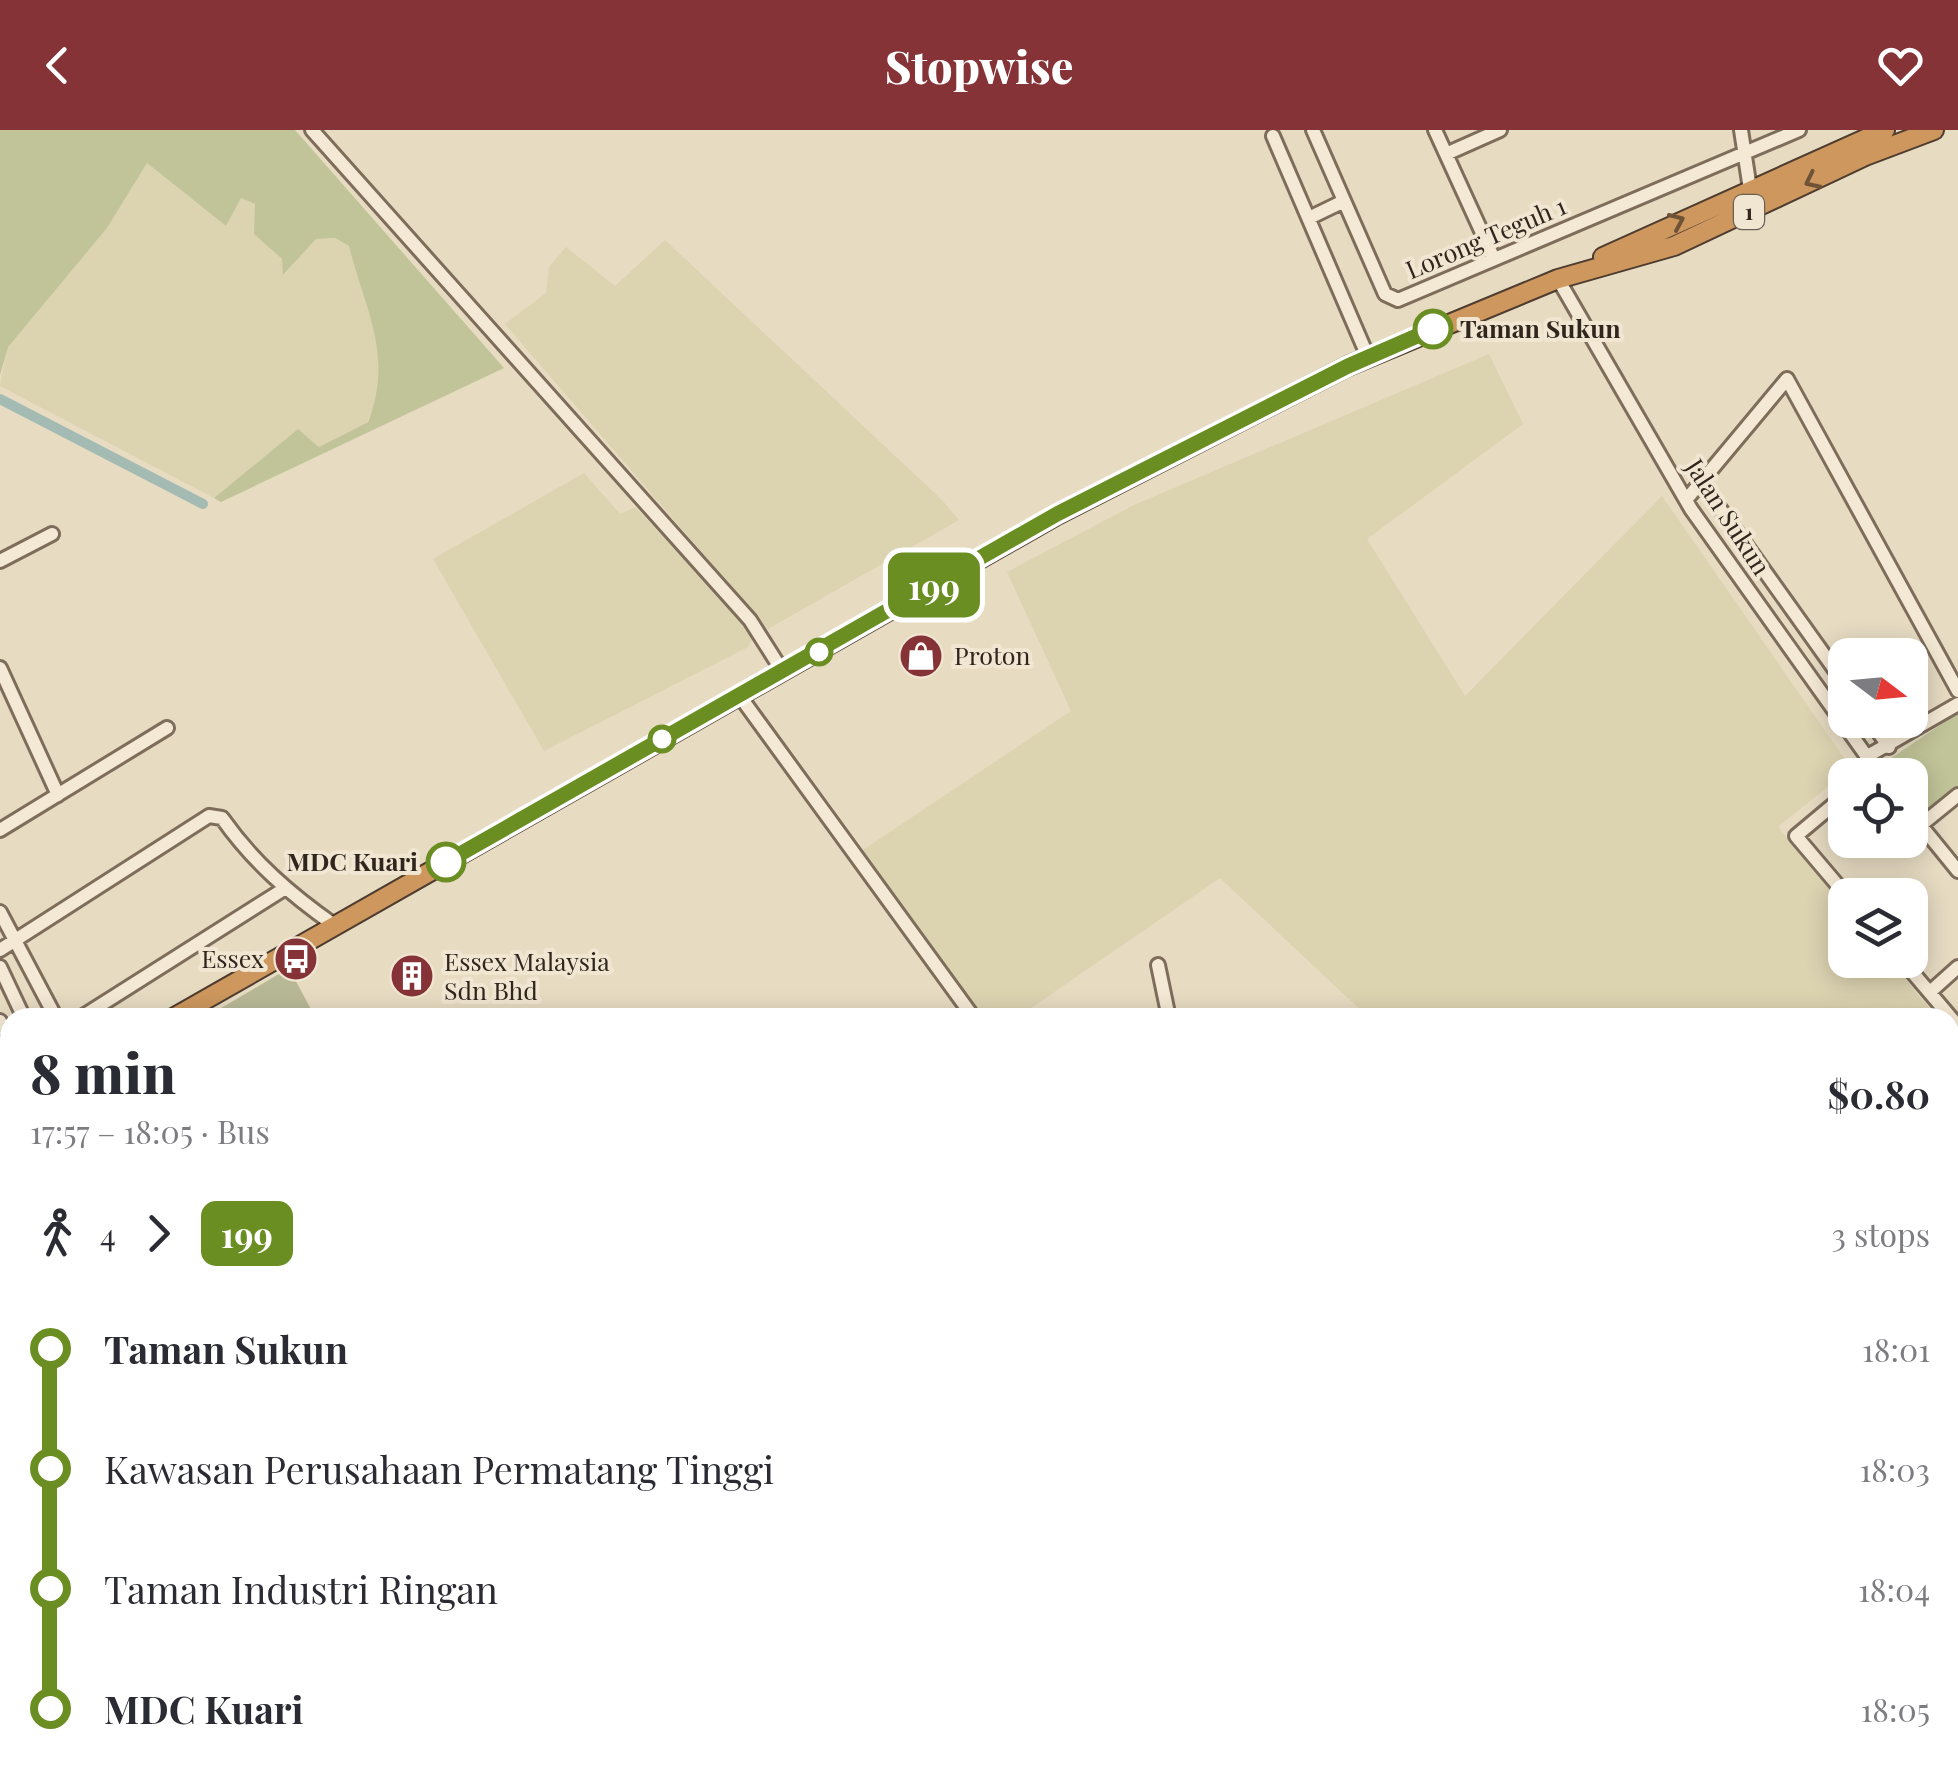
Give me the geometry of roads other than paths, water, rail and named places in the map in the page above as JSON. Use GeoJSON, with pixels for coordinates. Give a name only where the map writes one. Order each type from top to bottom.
{"type":"FeatureCollection","features":[{"type":"Feature","properties":{"kind":"highway","name":"1"},"geometry":{"type":"LineString","coordinates":[[190,1008],[1057,514],[1368,357],[1558,280],[1885,130]]}},
{"type":"Feature","properties":{"kind":"highway","name":"1"},"geometry":{"type":"LineString","coordinates":[[1558,280],[1674,246],[1865,156],[1934,130]]}},
{"type":"Feature","properties":{"kind":"highway"},"geometry":{"type":"LineString","coordinates":[[1727,222],[1750,199],[1750,189]]}},
{"type":"Feature","properties":{"kind":"street"},"geometry":{"type":"LineString","coordinates":[[312,130],[750,620],[783,672]]}},
{"type":"Feature","properties":{"kind":"street","name":"Lorong Teguh 1"},"geometry":{"type":"LineString","coordinates":[[1313,130],[1391,299],[1398,300],[1798,130]]}},
{"type":"Feature","properties":{"kind":"street"},"geometry":{"type":"LineString","coordinates":[[1434,130],[1494,259]]}},
{"type":"Feature","properties":{"kind":"street"},"geometry":{"type":"LineString","coordinates":[[1446,154],[1500,130]]}},
{"type":"Feature","properties":{"kind":"street"},"geometry":{"type":"LineString","coordinates":[[1740,130],[1750,189]]}},
{"type":"Feature","properties":{"kind":"street"},"geometry":{"type":"LineString","coordinates":[[1273,136],[1368,357]]}},
{"type":"Feature","properties":{"kind":"street"},"geometry":{"type":"LineString","coordinates":[[1309,218],[1344,201]]}},
{"type":"Feature","properties":{"kind":"street","name":"Jalan Sukun"},"geometry":{"type":"LineString","coordinates":[[1558,280],[1686,500],[1864,758]]}},
{"type":"Feature","properties":{"kind":"street"},"geometry":{"type":"LineString","coordinates":[[1686,500],[1787,379],[1958,691]]}},
{"type":"Feature","properties":{"kind":"street"},"geometry":{"type":"LineString","coordinates":[[1701,482],[1828,660]]}},
{"type":"Feature","properties":{"kind":"street"},"geometry":{"type":"LineString","coordinates":[[0,561],[52,534]]}},
{"type":"Feature","properties":{"kind":"street"},"geometry":{"type":"LineString","coordinates":[[0,668],[58,794]]}},
{"type":"Feature","properties":{"kind":"street"},"geometry":{"type":"LineString","coordinates":[[739,695],[967,1008]]}},
{"type":"Feature","properties":{"kind":"street"},"geometry":{"type":"LineString","coordinates":[[1881,758],[1890,748],[1958,704]]}},
{"type":"Feature","properties":{"kind":"street"},"geometry":{"type":"LineString","coordinates":[[0,830],[167,728]]}},
{"type":"Feature","properties":{"kind":"street"},"geometry":{"type":"LineString","coordinates":[[1883,738],[1890,748]]}},
{"type":"Feature","properties":{"kind":"street"},"geometry":{"type":"LineString","coordinates":[[1928,820],[1958,795]]}},
{"type":"Feature","properties":{"kind":"street"},"geometry":{"type":"LineString","coordinates":[[1828,809],[1796,836],[1832,878]]}},
{"type":"Feature","properties":{"kind":"street"},"geometry":{"type":"LineString","coordinates":[[0,950],[209,816],[217,816],[284,890],[334,925]]}},
{"type":"Feature","properties":{"kind":"street"},"geometry":{"type":"LineString","coordinates":[[1928,835],[1958,871]]}},
{"type":"Feature","properties":{"kind":"street"},"geometry":{"type":"LineString","coordinates":[[96,1008],[284,890]]}},
{"type":"Feature","properties":{"kind":"street"},"geometry":{"type":"LineString","coordinates":[[0,912],[51,1008]]}},
{"type":"Feature","properties":{"kind":"street"},"geometry":{"type":"LineString","coordinates":[[1158,965],[1167,1008]]}},
{"type":"Feature","properties":{"kind":"street"},"geometry":{"type":"LineString","coordinates":[[1930,992],[1958,967]]}},
{"type":"Feature","properties":{"kind":"street"},"geometry":{"type":"LineString","coordinates":[[0,968],[19,1008]]}},
{"type":"Feature","properties":{"kind":"street"},"geometry":{"type":"LineString","coordinates":[[1918,978],[1943,1008]]}},
{"type":"Feature","properties":{"kind":"waterway"},"geometry":{"type":"LineString","coordinates":[[0,399],[203,504]]}},
{"type":"Feature","properties":{"kind":"place","name":"Taman Sukun"},"geometry":{"type":"Point","coordinates":[1433,329]}},
{"type":"Feature","properties":{"kind":"place","name":"Proton"},"geometry":{"type":"Point","coordinates":[921,656]}},
{"type":"Feature","properties":{"kind":"place","name":"MDC Kuari"},"geometry":{"type":"Point","coordinates":[446,862]}},
{"type":"Feature","properties":{"kind":"place","name":"Essex"},"geometry":{"type":"Point","coordinates":[296,959]}},
{"type":"Feature","properties":{"kind":"place","name":"Essex Malaysia Sdn Bhd"},"geometry":{"type":"Point","coordinates":[412,976]}}]}
